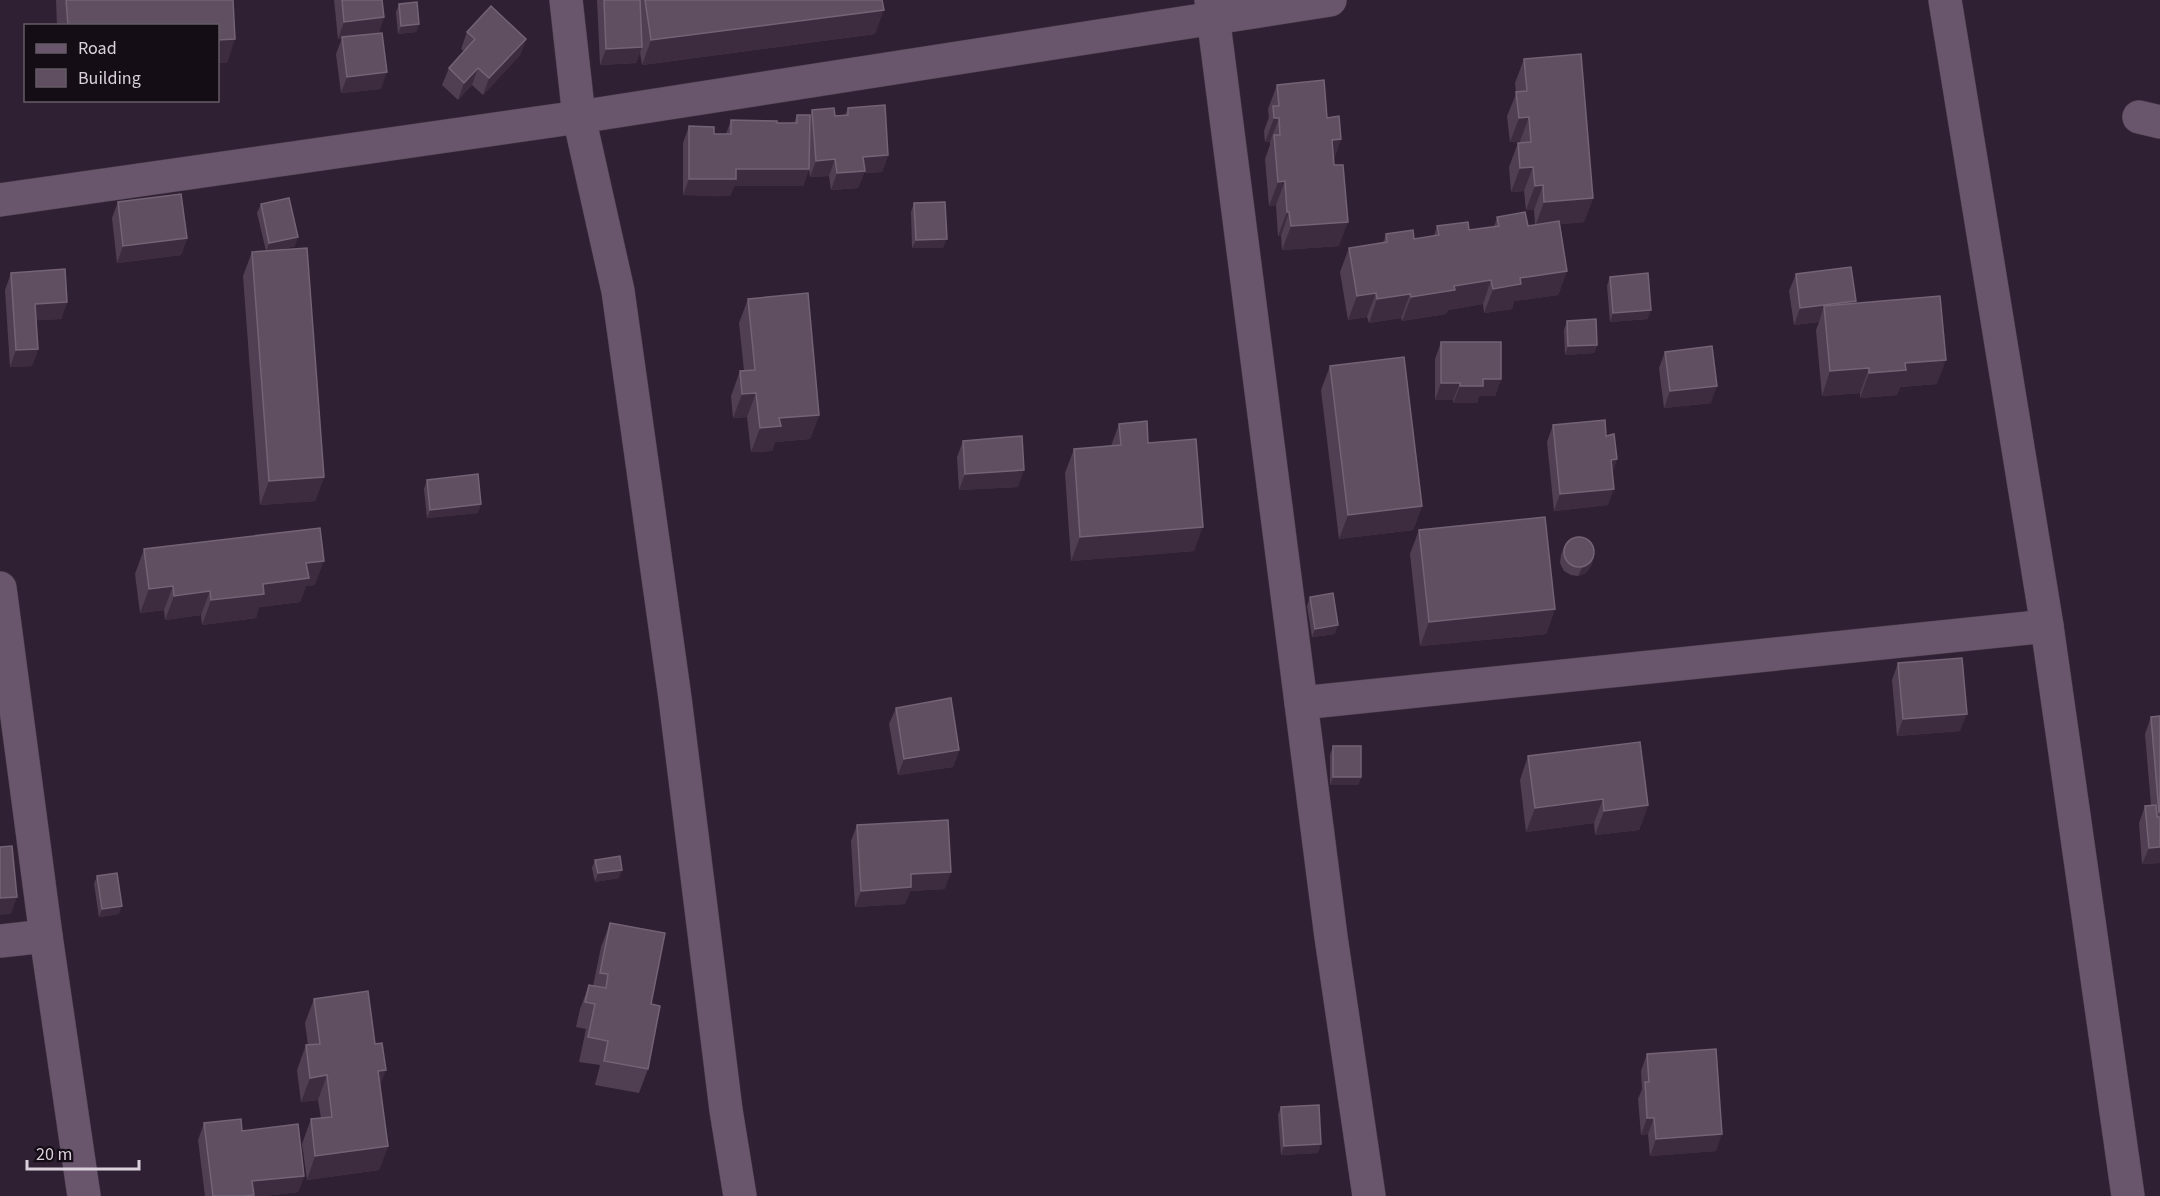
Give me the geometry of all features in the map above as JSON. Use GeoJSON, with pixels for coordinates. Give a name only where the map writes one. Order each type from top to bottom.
{"type":"FeatureCollection","features":[{"type":"Feature","properties":{"kind":"street"},"geometry":{"type":"LineString","coordinates":[[566,0],[579,117],[618,291],[675,698],[726,1110],[740,1196]]}},
{"type":"Feature","properties":{"kind":"street"},"geometry":{"type":"LineString","coordinates":[[0,200],[579,117],[1213,9],[1330,0]]}},
{"type":"Feature","properties":{"kind":"street"},"geometry":{"type":"LineString","coordinates":[[1945,0],[2047,626],[2128,1196]]}},
{"type":"Feature","properties":{"kind":"street"},"geometry":{"type":"LineString","coordinates":[[1213,9],[1331,937],[1369,1196]]}},
{"type":"Feature","properties":{"kind":"street"},"geometry":{"type":"LineString","coordinates":[[0,588],[46,936],[84,1196]]}},
{"type":"Feature","properties":{"kind":"street"},"geometry":{"type":"LineString","coordinates":[[1301,703],[2047,626]]}},
{"type":"Feature","properties":{"kind":"street"},"geometry":{"type":"LineString","coordinates":[[0,941],[46,936]]}},
{"type":"Feature","properties":{"kind":"building"},"geometry":{"type":"Polygon","coordinates":[[[66,0],[233,0],[235,39],[219,40],[219,24],[68,24],[66,0]]]}},
{"type":"Feature","properties":{"kind":"building"},"geometry":{"type":"Polygon","coordinates":[[[342,0],[382,0],[384,17],[344,22],[342,0]]]}},
{"type":"Feature","properties":{"kind":"building"},"geometry":{"type":"Polygon","coordinates":[[[604,0],[640,0],[642,47],[606,49],[604,0]]]}},
{"type":"Feature","properties":{"kind":"building"},"geometry":{"type":"Polygon","coordinates":[[[645,0],[882,0],[884,10],[651,40],[645,0]]]}},
{"type":"Feature","properties":{"kind":"building"},"geometry":{"type":"Polygon","coordinates":[[[417,2],[419,24],[401,26],[399,4],[417,2]]]}},
{"type":"Feature","properties":{"kind":"building"},"geometry":{"type":"Polygon","coordinates":[[[491,6],[526,39],[489,78],[478,68],[464,83],[449,68],[475,39],[467,32],[491,6]]]}},
{"type":"Feature","properties":{"kind":"building"},"geometry":{"type":"Polygon","coordinates":[[[382,33],[387,72],[347,77],[342,37],[382,33]]]}},
{"type":"Feature","properties":{"kind":"building"},"geometry":{"type":"Polygon","coordinates":[[[1581,54],[1593,198],[1544,202],[1543,185],[1535,186],[1533,167],[1520,168],[1518,143],[1531,142],[1529,117],[1519,118],[1516,92],[1527,91],[1524,59],[1581,54]]]}},
{"type":"Feature","properties":{"kind":"building"},"geometry":{"type":"Polygon","coordinates":[[[1324,80],[1327,118],[1339,116],[1341,139],[1332,140],[1334,165],[1343,165],[1348,222],[1291,226],[1289,212],[1287,212],[1285,181],[1278,182],[1274,135],[1280,135],[1279,118],[1274,118],[1273,106],[1279,106],[1277,85],[1324,80]]]}},
{"type":"Feature","properties":{"kind":"building"},"geometry":{"type":"Polygon","coordinates":[[[885,105],[888,155],[863,157],[865,171],[837,173],[835,159],[816,161],[812,110],[834,108],[835,116],[848,115],[848,108],[885,105]]]}},
{"type":"Feature","properties":{"kind":"building"},"geometry":{"type":"Polygon","coordinates":[[[797,115],[810,115],[809,169],[736,169],[736,179],[689,179],[689,126],[714,127],[714,134],[731,134],[731,120],[797,123],[797,115]]]}},
{"type":"Feature","properties":{"kind":"building"},"geometry":{"type":"Polygon","coordinates":[[[181,194],[187,238],[123,246],[118,202],[181,194]]]}},
{"type":"Feature","properties":{"kind":"building"},"geometry":{"type":"Polygon","coordinates":[[[289,198],[298,237],[269,243],[261,204],[289,198]]]}},
{"type":"Feature","properties":{"kind":"building"},"geometry":{"type":"Polygon","coordinates":[[[945,202],[947,239],[916,240],[914,203],[945,202]]]}},
{"type":"Feature","properties":{"kind":"building"},"geometry":{"type":"Polygon","coordinates":[[[1525,212],[1528,226],[1559,221],[1567,271],[1520,278],[1521,284],[1493,289],[1491,280],[1454,286],[1455,290],[1411,297],[1410,294],[1377,299],[1376,293],[1357,296],[1349,248],[1387,242],[1386,234],[1413,230],[1414,239],[1439,235],[1437,226],[1468,222],[1469,230],[1499,226],[1497,217],[1525,212]]]}},
{"type":"Feature","properties":{"kind":"building"},"geometry":{"type":"Polygon","coordinates":[[[307,248],[324,477],[269,481],[252,252],[307,248]]]}},
{"type":"Feature","properties":{"kind":"building"},"geometry":{"type":"Polygon","coordinates":[[[1851,267],[1856,301],[1800,308],[1796,274],[1851,267]]]}},
{"type":"Feature","properties":{"kind":"building"},"geometry":{"type":"Polygon","coordinates":[[[65,269],[67,302],[35,304],[38,349],[16,350],[11,273],[65,269]]]}},
{"type":"Feature","properties":{"kind":"building"},"geometry":{"type":"Polygon","coordinates":[[[1648,273],[1651,310],[1613,313],[1610,277],[1648,273]]]}},
{"type":"Feature","properties":{"kind":"building"},"geometry":{"type":"Polygon","coordinates":[[[808,293],[819,415],[779,418],[781,426],[760,428],[756,393],[742,394],[740,371],[755,370],[748,299],[808,293]]]}},
{"type":"Feature","properties":{"kind":"building"},"geometry":{"type":"Polygon","coordinates":[[[1940,296],[1946,360],[1905,363],[1906,370],[1869,373],[1869,368],[1830,371],[1824,306],[1940,296]]]}},
{"type":"Feature","properties":{"kind":"building"},"geometry":{"type":"Polygon","coordinates":[[[1596,319],[1597,345],[1568,346],[1567,321],[1596,319]]]}},
{"type":"Feature","properties":{"kind":"building"},"geometry":{"type":"Polygon","coordinates":[[[1441,342],[1501,342],[1501,379],[1483,379],[1483,386],[1441,383],[1441,342]]]}},
{"type":"Feature","properties":{"kind":"building"},"geometry":{"type":"Polygon","coordinates":[[[1712,346],[1717,386],[1670,391],[1665,352],[1712,346]]]}},
{"type":"Feature","properties":{"kind":"building"},"geometry":{"type":"Polygon","coordinates":[[[1404,357],[1422,506],[1348,515],[1330,366],[1404,357]]]}},
{"type":"Feature","properties":{"kind":"building"},"geometry":{"type":"Polygon","coordinates":[[[1605,420],[1606,436],[1614,434],[1617,459],[1611,460],[1614,489],[1560,494],[1553,425],[1605,420]]]}},
{"type":"Feature","properties":{"kind":"building"},"geometry":{"type":"Polygon","coordinates":[[[1147,421],[1148,443],[1196,439],[1203,527],[1080,537],[1074,449],[1121,445],[1119,424],[1147,421]]]}},
{"type":"Feature","properties":{"kind":"building"},"geometry":{"type":"Polygon","coordinates":[[[1022,436],[1024,470],[965,474],[963,441],[1022,436]]]}},
{"type":"Feature","properties":{"kind":"building"},"geometry":{"type":"Polygon","coordinates":[[[478,474],[481,504],[430,510],[427,480],[478,474]]]}},
{"type":"Feature","properties":{"kind":"building"},"geometry":{"type":"Polygon","coordinates":[[[1545,517],[1555,609],[1429,622],[1419,530],[1545,517]]]}},
{"type":"Feature","properties":{"kind":"building"},"geometry":{"type":"Polygon","coordinates":[[[320,528],[324,561],[306,563],[309,578],[263,584],[264,594],[211,600],[210,591],[174,596],[173,586],[149,589],[144,549],[320,528]]]}},
{"type":"Feature","properties":{"kind":"building"},"geometry":{"type":"Polygon","coordinates":[[[1579,537],[1590,541],[1594,552],[1590,563],[1579,567],[1568,563],[1564,552],[1568,541],[1579,537]]]}},
{"type":"Feature","properties":{"kind":"building"},"geometry":{"type":"Polygon","coordinates":[[[1333,593],[1338,625],[1315,629],[1310,597],[1333,593]]]}},
{"type":"Feature","properties":{"kind":"building"},"geometry":{"type":"Polygon","coordinates":[[[1962,658],[1967,714],[1903,719],[1898,663],[1962,658]]]}},
{"type":"Feature","properties":{"kind":"building"},"geometry":{"type":"Polygon","coordinates":[[[951,698],[959,750],[904,759],[896,708],[951,698]]]}},
{"type":"Feature","properties":{"kind":"building"},"geometry":{"type":"Polygon","coordinates":[[[2160,716],[2160,811],[2159,812],[2151,717],[2160,716]]]}},
{"type":"Feature","properties":{"kind":"building"},"geometry":{"type":"Polygon","coordinates":[[[1640,742],[1648,805],[1604,811],[1603,799],[1535,808],[1528,756],[1640,742]]]}},
{"type":"Feature","properties":{"kind":"building"},"geometry":{"type":"Polygon","coordinates":[[[1333,746],[1361,746],[1361,777],[1333,777],[1333,746]]]}},
{"type":"Feature","properties":{"kind":"building"},"geometry":{"type":"Polygon","coordinates":[[[2156,805],[2157,817],[2160,817],[2160,847],[2149,848],[2145,806],[2156,805]]]}},
{"type":"Feature","properties":{"kind":"building"},"geometry":{"type":"Polygon","coordinates":[[[948,820],[951,872],[911,874],[911,887],[861,891],[857,825],[948,820]]]}},
{"type":"Feature","properties":{"kind":"building"},"geometry":{"type":"Polygon","coordinates":[[[12,846],[17,897],[0,898],[0,847],[12,846]]]}},
{"type":"Feature","properties":{"kind":"building"},"geometry":{"type":"Polygon","coordinates":[[[620,856],[622,870],[598,873],[595,860],[620,856]]]}},
{"type":"Feature","properties":{"kind":"building"},"geometry":{"type":"Polygon","coordinates":[[[117,873],[122,906],[102,909],[97,876],[117,873]]]}},
{"type":"Feature","properties":{"kind":"building"},"geometry":{"type":"Polygon","coordinates":[[[610,923],[665,933],[651,1004],[660,1006],[648,1069],[604,1061],[608,1041],[588,1037],[595,1004],[585,1002],[589,985],[606,988],[608,974],[600,973],[610,923]]]}},
{"type":"Feature","properties":{"kind":"building"},"geometry":{"type":"Polygon","coordinates":[[[368,991],[375,1044],[382,1043],[386,1070],[378,1071],[388,1146],[315,1156],[311,1119],[332,1117],[327,1075],[310,1078],[306,1045],[320,1044],[314,999],[368,991]]]}},
{"type":"Feature","properties":{"kind":"building"},"geometry":{"type":"Polygon","coordinates":[[[1716,1049],[1722,1134],[1656,1139],[1654,1118],[1647,1118],[1645,1082],[1649,1082],[1647,1054],[1716,1049]]]}},
{"type":"Feature","properties":{"kind":"building"},"geometry":{"type":"Polygon","coordinates":[[[1319,1105],[1321,1144],[1284,1146],[1281,1107],[1319,1105]]]}},
{"type":"Feature","properties":{"kind":"building"},"geometry":{"type":"Polygon","coordinates":[[[241,1119],[242,1131],[298,1124],[304,1176],[252,1181],[254,1195],[213,1196],[204,1123],[241,1119]]]}}]}
